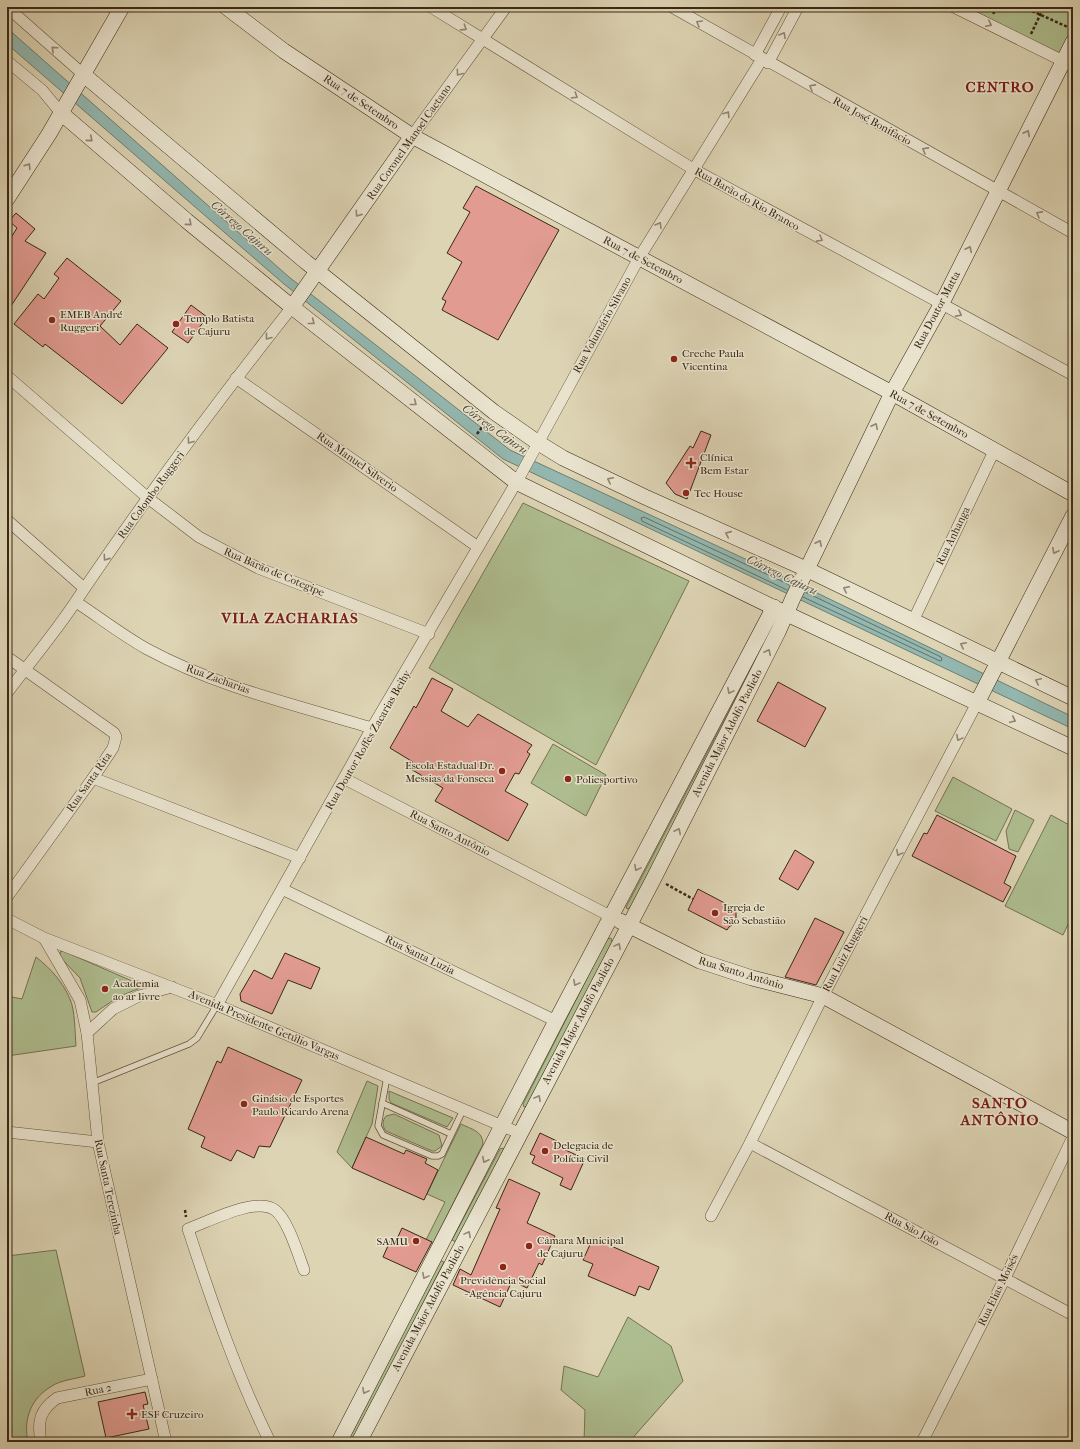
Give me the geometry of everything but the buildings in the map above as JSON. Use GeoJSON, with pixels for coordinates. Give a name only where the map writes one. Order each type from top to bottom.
{"type":"FeatureCollection","features":[{"type":"Feature","properties":{"kind":"main road"},"geometry":{"type":"LineString","coordinates":[[7,199],[83,77],[122,7]]}},
{"type":"Feature","properties":{"kind":"main road","name":"Rua 7 de Setembro"},"geometry":{"type":"LineString","coordinates":[[226,7],[284,51],[412,136],[892,393],[1073,494]]}},
{"type":"Feature","properties":{"kind":"main road","name":"Rua Doutor Matta"},"geometry":{"type":"LineString","coordinates":[[793,598],[892,393],[941,304],[998,191],[1068,64],[1073,42]]}},
{"type":"Feature","properties":{"kind":"main road"},"geometry":{"type":"LineString","coordinates":[[83,77],[316,274],[494,412],[535,446],[564,458],[804,574],[912,621],[995,667],[1073,698]]}},
{"type":"Feature","properties":{"kind":"main road"},"geometry":{"type":"LineString","coordinates":[[64,108],[295,303],[468,446],[518,479],[780,610],[980,698],[1073,748]]}},
{"type":"Feature","properties":{"kind":"main road","name":"Rua Coronel Manoel Caetano"},"geometry":{"type":"LineString","coordinates":[[295,303],[412,136]]}},
{"type":"Feature","properties":{"kind":"main road"},"geometry":{"type":"LineString","coordinates":[[980,698],[1073,516]]}},
{"type":"Feature","properties":{"kind":"main road","name":"Avenida Major Adolfo Paolielo"},"geometry":{"type":"LineString","coordinates":[[339,1442],[556,1021],[780,610],[793,598]]}},
{"type":"Feature","properties":{"kind":"main road","name":"Avenida Major Adolfo Paolielo"},"geometry":{"type":"LineString","coordinates":[[359,1442],[654,878],[778,632],[780,610]]}},
{"type":"Feature","properties":{"kind":"main road","name":"Rua Santo Antônio"},"geometry":{"type":"LineString","coordinates":[[612,917],[700,961],[752,978],[823,996],[1073,1132]]}},
{"type":"Feature","properties":{"kind":"street"},"geometry":{"type":"LineString","coordinates":[[7,7],[83,77]]}},
{"type":"Feature","properties":{"kind":"street","name":"Rua Barão do Rio Branco"},"geometry":{"type":"LineString","coordinates":[[431,7],[693,169],[1073,375]]}},
{"type":"Feature","properties":{"kind":"street","name":"Rua Coronel Manoel Caetano"},"geometry":{"type":"LineString","coordinates":[[412,136],[506,7]]}},
{"type":"Feature","properties":{"kind":"street","name":"Rua José Bonifacio"},"geometry":{"type":"LineString","coordinates":[[672,7],[761,59],[1073,233]]}},
{"type":"Feature","properties":{"kind":"street","name":"Rua Voluntário Silvano"},"geometry":{"type":"LineString","coordinates":[[761,59],[781,7]]}},
{"type":"Feature","properties":{"kind":"street","name":"Rua Voluntário Silvano"},"geometry":{"type":"LineString","coordinates":[[518,479],[639,258],[761,59],[798,7]]}},
{"type":"Feature","properties":{"kind":"street"},"geometry":{"type":"LineString","coordinates":[[954,7],[1068,64]]}},
{"type":"Feature","properties":{"kind":"street"},"geometry":{"type":"LineString","coordinates":[[7,61],[64,108]]}},
{"type":"Feature","properties":{"kind":"street","name":"Rua Colombo Ruggeri"},"geometry":{"type":"LineString","coordinates":[[7,693],[76,602],[84,588],[148,498],[236,378],[295,303]]}},
{"type":"Feature","properties":{"kind":"street","name":"Rua Barão de Cotegipe"},"geometry":{"type":"LineString","coordinates":[[7,376],[148,498],[199,537],[258,568],[429,634]]}},
{"type":"Feature","properties":{"kind":"street","name":"Rua Manuel Silverio"},"geometry":{"type":"LineString","coordinates":[[236,378],[478,547]]}},
{"type":"Feature","properties":{"kind":"street","name":"Rua Anhanga"},"geometry":{"type":"LineString","coordinates":[[912,621],[994,451]]}},
{"type":"Feature","properties":{"kind":"street","name":"Rua Doutor Roffes Zacarias Beihy"},"geometry":{"type":"LineString","coordinates":[[217,1005],[284,890],[300,858],[346,779],[372,728],[429,634],[518,479]]}},
{"type":"Feature","properties":{"kind":"street"},"geometry":{"type":"LineString","coordinates":[[7,520],[84,588]]}},
{"type":"Feature","properties":{"kind":"street","name":"Rua Zacharias"},"geometry":{"type":"LineString","coordinates":[[76,602],[146,648],[181,666],[224,683],[372,728]]}},
{"type":"Feature","properties":{"kind":"street","name":"Rua Santa Rita"},"geometry":{"type":"LineString","coordinates":[[7,657],[114,733],[116,742],[93,778],[7,897]]}},
{"type":"Feature","properties":{"kind":"street","name":"Rua Luiz Ruggeri"},"geometry":{"type":"LineString","coordinates":[[711,1216],[750,1143],[823,996],[980,698]]}},
{"type":"Feature","properties":{"kind":"street"},"geometry":{"type":"LineString","coordinates":[[93,778],[300,858]]}},
{"type":"Feature","properties":{"kind":"street","name":"Rua Santo Antônio"},"geometry":{"type":"LineString","coordinates":[[346,779],[612,917]]}},
{"type":"Feature","properties":{"kind":"street","name":"Rua Santa Luzia"},"geometry":{"type":"LineString","coordinates":[[284,890],[556,1021]]}},
{"type":"Feature","properties":{"kind":"street","name":"Avenida Presidente Getúlio Vargas"},"geometry":{"type":"LineString","coordinates":[[7,919],[44,938],[217,1005],[520,1133]]}},
{"type":"Feature","properties":{"kind":"street"},"geometry":{"type":"LineString","coordinates":[[7,928],[24,929]]}},
{"type":"Feature","properties":{"kind":"street","name":"Rua Santa Terezinha"},"geometry":{"type":"LineString","coordinates":[[44,938],[80,1000],[87,1033],[98,1142],[166,1442]]}},
{"type":"Feature","properties":{"kind":"street"},"geometry":{"type":"LineString","coordinates":[[87,1033],[113,1009],[139,996],[172,987]]}},
{"type":"Feature","properties":{"kind":"street"},"geometry":{"type":"LineString","coordinates":[[7,1132],[98,1142]]}},
{"type":"Feature","properties":{"kind":"street","name":"Rua Elias Moisés"},"geometry":{"type":"LineString","coordinates":[[922,1442],[1005,1278],[1073,1137]]}},
{"type":"Feature","properties":{"kind":"street","name":"Rua São João"},"geometry":{"type":"LineString","coordinates":[[750,1143],[1073,1315]]}},
{"type":"Feature","properties":{"kind":"street"},"geometry":{"type":"LineString","coordinates":[[270,1442],[254,1410],[222,1331],[188,1229],[244,1208],[256,1206],[270,1207],[281,1217],[304,1270]]}},
{"type":"Feature","properties":{"kind":"street","name":"Rua 2"},"geometry":{"type":"LineString","coordinates":[[42,1442],[39,1432],[41,1416],[46,1406],[57,1398],[152,1379]]}},
{"type":"Feature","properties":{"kind":"lane"},"geometry":{"type":"LineString","coordinates":[[91,1083],[189,1044],[197,1038],[217,1005]]}},
{"type":"Feature","properties":{"kind":"lane"},"geometry":{"type":"LineString","coordinates":[[387,1077],[378,1126],[383,1135],[432,1156],[438,1156],[442,1154],[463,1110]]}},
{"type":"Feature","properties":{"kind":"lane"},"geometry":{"type":"LineString","coordinates":[[382,1103],[452,1134]]}},
{"type":"Feature","properties":{"kind":"path"},"geometry":{"type":"LineString","coordinates":[[1023,7],[1073,30]]}},
{"type":"Feature","properties":{"kind":"path"},"geometry":{"type":"LineString","coordinates":[[1030,36],[1041,14]]}},
{"type":"Feature","properties":{"kind":"path"},"geometry":{"type":"LineString","coordinates":[[468,446],[494,412]]}},
{"type":"Feature","properties":{"kind":"path"},"geometry":{"type":"LineString","coordinates":[[654,878],[693,899]]}},
{"type":"Feature","properties":{"kind":"green space"},"geometry":{"type":"Polygon","coordinates":[[[967,7],[1073,7],[1073,34],[1062,56],[967,7]]]}},
{"type":"Feature","properties":{"kind":"green space"},"geometry":{"type":"Polygon","coordinates":[[[523,503],[689,581],[596,765],[429,668],[523,503]]]}},
{"type":"Feature","properties":{"kind":"green space"},"geometry":{"type":"Polygon","coordinates":[[[772,629],[775,633],[630,908],[627,909],[626,907],[772,629]]]}},
{"type":"Feature","properties":{"kind":"green space","name":"Poliesportivo"},"geometry":{"type":"Polygon","coordinates":[[[553,744],[606,775],[586,816],[531,783],[553,744]]]}},
{"type":"Feature","properties":{"kind":"green space"},"geometry":{"type":"Polygon","coordinates":[[[953,777],[1012,809],[996,841],[935,811],[953,777]]]}},
{"type":"Feature","properties":{"kind":"green space"},"geometry":{"type":"Polygon","coordinates":[[[1015,810],[1034,820],[1018,852],[1009,849],[1006,831],[1015,810]]]}},
{"type":"Feature","properties":{"kind":"green space"},"geometry":{"type":"Polygon","coordinates":[[[1051,815],[1073,827],[1073,914],[1063,935],[1005,906],[1051,815]]]}},
{"type":"Feature","properties":{"kind":"green space"},"geometry":{"type":"Polygon","coordinates":[[[611,938],[612,942],[528,1106],[524,1107],[523,1104],[607,939],[611,938]]]}},
{"type":"Feature","properties":{"kind":"green space"},"geometry":{"type":"Polygon","coordinates":[[[63,951],[139,984],[140,988],[118,997],[96,1012],[92,1012],[80,978],[60,957],[60,952],[63,951]]]}},
{"type":"Feature","properties":{"kind":"green space"},"geometry":{"type":"Polygon","coordinates":[[[36,957],[56,976],[70,999],[74,1015],[76,1046],[7,1056],[7,996],[22,999],[36,957]]]}},
{"type":"Feature","properties":{"kind":"green space"},"geometry":{"type":"Polygon","coordinates":[[[367,1081],[378,1086],[372,1124],[352,1168],[337,1152],[367,1081]]]}},
{"type":"Feature","properties":{"kind":"green space"},"geometry":{"type":"Polygon","coordinates":[[[389,1091],[453,1118],[447,1127],[391,1103],[389,1099],[389,1091]]]}},
{"type":"Feature","properties":{"kind":"green space"},"geometry":{"type":"Polygon","coordinates":[[[394,1114],[439,1135],[442,1146],[435,1151],[432,1151],[386,1131],[383,1122],[386,1116],[394,1114]]]}},
{"type":"Feature","properties":{"kind":"green space"},"geometry":{"type":"Polygon","coordinates":[[[461,1124],[479,1133],[483,1144],[433,1243],[426,1240],[445,1202],[427,1194],[461,1124]]]}},
{"type":"Feature","properties":{"kind":"green space"},"geometry":{"type":"Polygon","coordinates":[[[503,1148],[504,1150],[456,1242],[452,1240],[500,1149],[503,1148]]]}},
{"type":"Feature","properties":{"kind":"green space"},"geometry":{"type":"Polygon","coordinates":[[[56,1250],[85,1376],[60,1382],[45,1391],[30,1410],[27,1425],[28,1442],[7,1442],[7,1256],[56,1250]]]}},
{"type":"Feature","properties":{"kind":"green space"},"geometry":{"type":"Polygon","coordinates":[[[439,1260],[444,1262],[352,1442],[346,1442],[439,1260]]]}},
{"type":"Feature","properties":{"kind":"green space"},"geometry":{"type":"Polygon","coordinates":[[[628,1317],[671,1346],[683,1381],[629,1442],[584,1442],[585,1410],[561,1390],[564,1366],[598,1377],[628,1317]]]}},
{"type":"Feature","properties":{"kind":"water"},"geometry":{"type":"Polygon","coordinates":[[[7,28],[289,277],[510,450],[782,576],[1073,717],[1073,729],[503,459],[284,284],[7,44],[7,28]]]}},
{"type":"Feature","properties":{"kind":"place","name":"EMEB André Ruggeri"},"geometry":{"type":"Point","coordinates":[52,320]}},
{"type":"Feature","properties":{"kind":"place","name":"Templo Batista de Cajuru"},"geometry":{"type":"Point","coordinates":[176,324]}},
{"type":"Feature","properties":{"kind":"place","name":"Creche Paula Vicentina"},"geometry":{"type":"Point","coordinates":[674,359]}},
{"type":"Feature","properties":{"kind":"place","name":"Clínica Bem Estar"},"geometry":{"type":"Point","coordinates":[691,463]}},
{"type":"Feature","properties":{"kind":"place","name":"Tec House"},"geometry":{"type":"Point","coordinates":[686,493]}},
{"type":"Feature","properties":{"kind":"place","name":"Escola Estadual Dr. Messias da Fonseca"},"geometry":{"type":"Point","coordinates":[502,771]}},
{"type":"Feature","properties":{"kind":"place","name":"Poliesportivo"},"geometry":{"type":"Point","coordinates":[568,779]}},
{"type":"Feature","properties":{"kind":"place","name":"Igreja de São Sebastião"},"geometry":{"type":"Point","coordinates":[715,913]}},
{"type":"Feature","properties":{"kind":"place","name":"Academia ao ar livre"},"geometry":{"type":"Point","coordinates":[105,989]}},
{"type":"Feature","properties":{"kind":"place","name":"Ginásio de Esportes Paulo Ricardo Arena"},"geometry":{"type":"Point","coordinates":[244,1104]}},
{"type":"Feature","properties":{"kind":"place","name":"Delegacia de Polícia Civil"},"geometry":{"type":"Point","coordinates":[545,1151]}},
{"type":"Feature","properties":{"kind":"place","name":"SAMU"},"geometry":{"type":"Point","coordinates":[416,1241]}},
{"type":"Feature","properties":{"kind":"place","name":"Câmara Municipal de Cajuru"},"geometry":{"type":"Point","coordinates":[529,1246]}},
{"type":"Feature","properties":{"kind":"place","name":"Previdência Social - Agência Cajuru"},"geometry":{"type":"Point","coordinates":[503,1267]}},
{"type":"Feature","properties":{"kind":"place","name":"ESF Cruzeiro"},"geometry":{"type":"Point","coordinates":[132,1414]}},
{"type":"Feature","properties":{"kind":"district","name":"CENTRO"},"geometry":{"type":"Point","coordinates":[1000,87]}},
{"type":"Feature","properties":{"kind":"district","name":"VILA ZACHARIAS"},"geometry":{"type":"Point","coordinates":[290,618]}},
{"type":"Feature","properties":{"kind":"district","name":"SANTO ANTÔNIO"},"geometry":{"type":"Point","coordinates":[1000,1112]}},
{"type":"Feature","properties":{"kind":"water label","name":"Córrego Cajuru"},"geometry":{"type":"Point","coordinates":[242,228]}},
{"type":"Feature","properties":{"kind":"water label","name":"Córrego Cajuru"},"geometry":{"type":"Point","coordinates":[495,429]}},
{"type":"Feature","properties":{"kind":"water label","name":"Córrego Cajuru"},"geometry":{"type":"Point","coordinates":[782,575]}}]}
